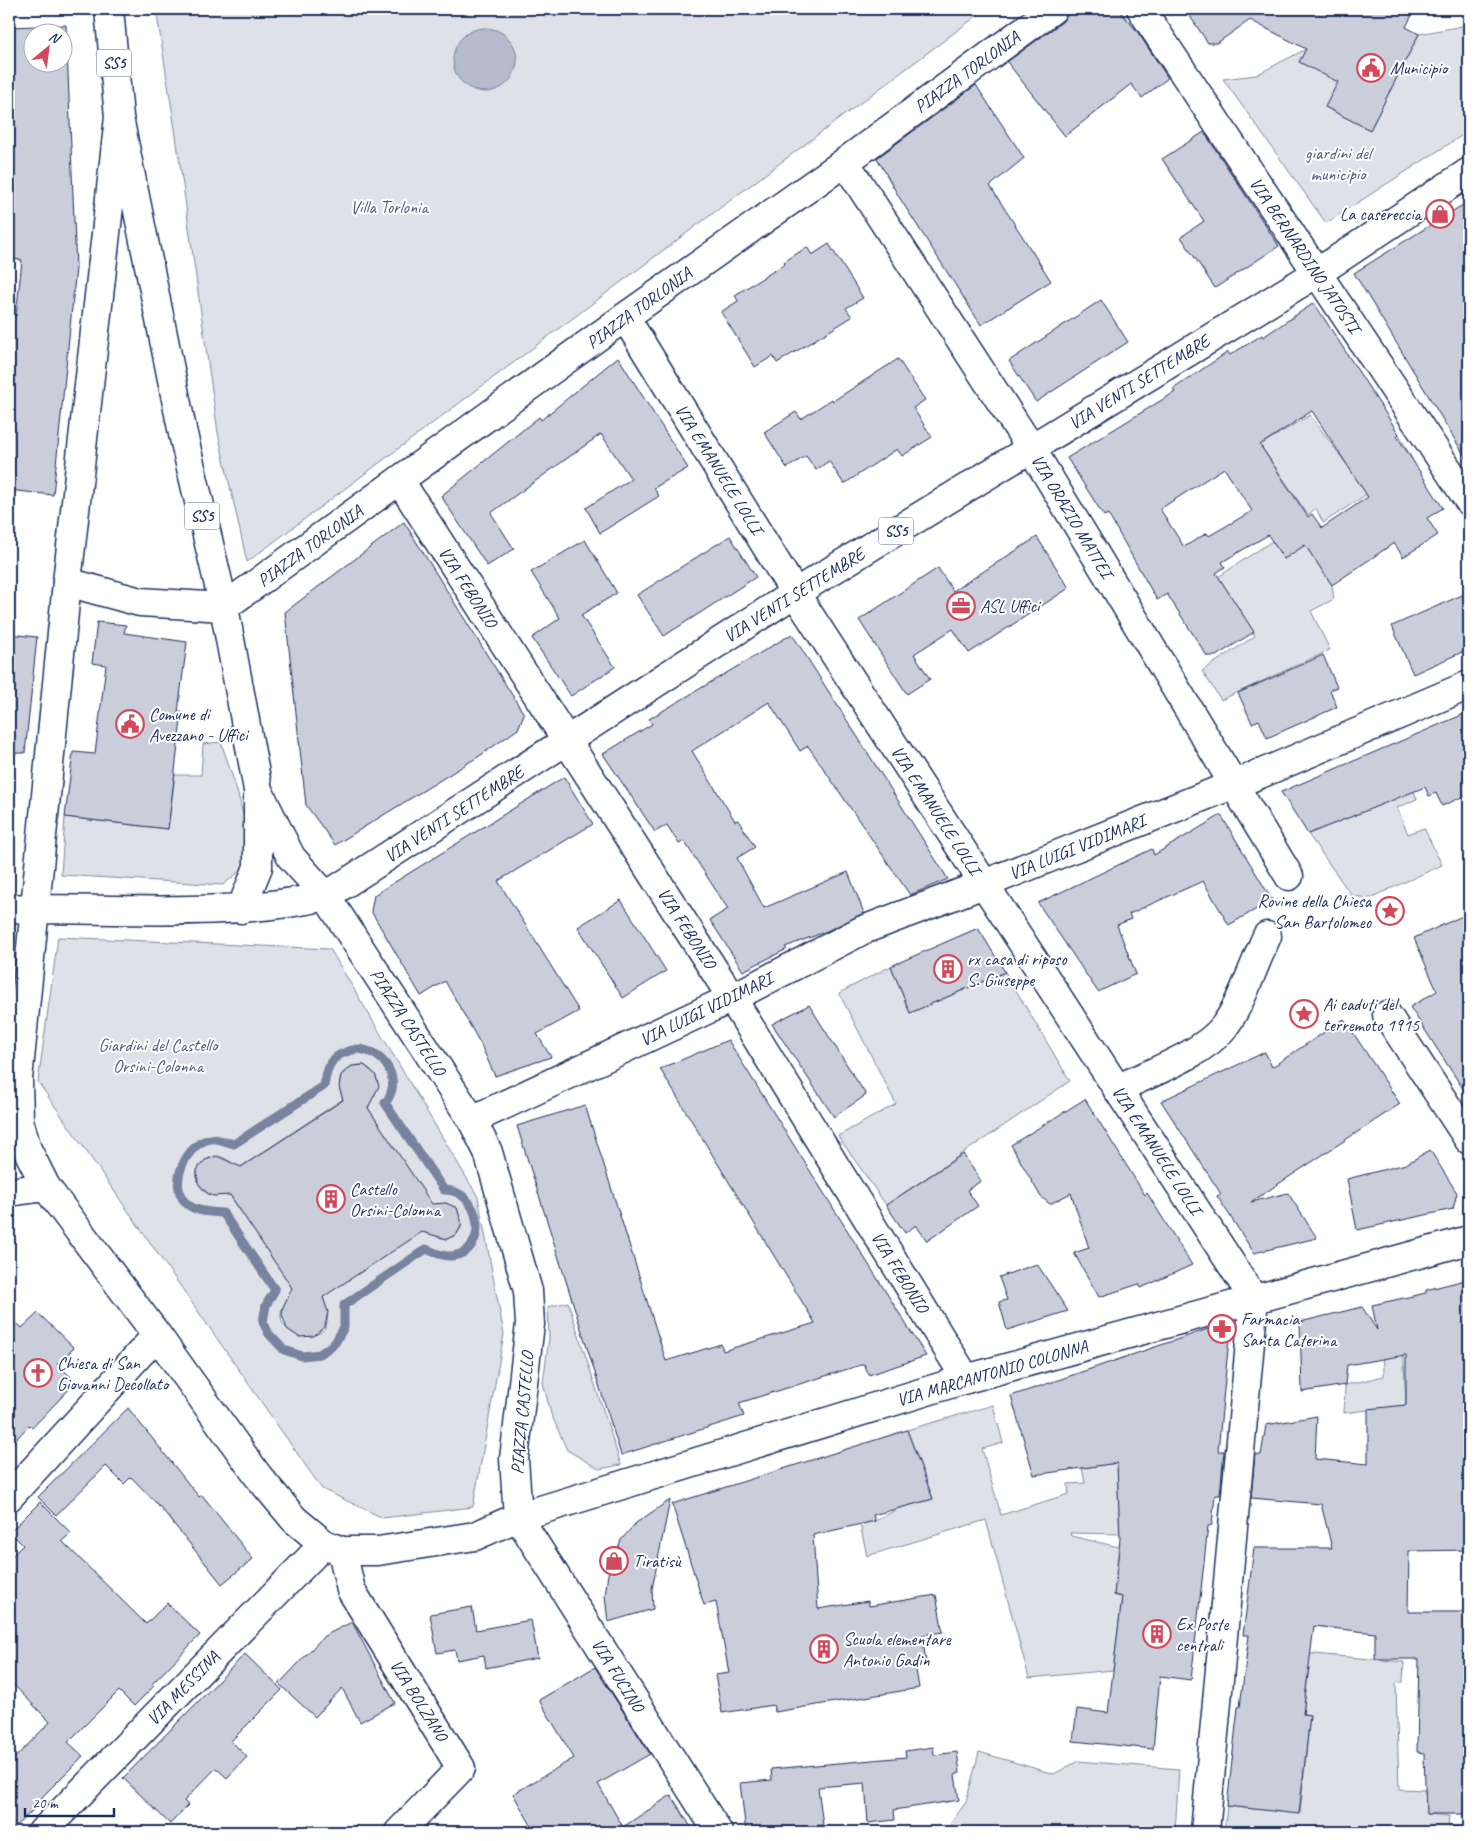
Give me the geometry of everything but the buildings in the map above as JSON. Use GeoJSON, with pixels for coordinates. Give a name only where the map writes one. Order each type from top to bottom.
{"type":"FeatureCollection","features":[{"type":"Feature","properties":{"kind":"street","name":"SS5"},"geometry":{"type":"LineString","coordinates":[[109,9],[119,117],[183,434],[224,608],[258,790],[291,857],[326,896],[288,905],[241,909],[22,909],[67,582],[119,117]]}},
{"type":"Feature","properties":{"kind":"street","name":"PIAZZA TORLONIA"},"geometry":{"type":"LineString","coordinates":[[224,608],[625,317],[845,162],[1053,9]]}},
{"type":"Feature","properties":{"kind":"street","name":"VIA BERNARDINO JATOSTI"},"geometry":{"type":"LineString","coordinates":[[1140,9],[1469,501]]}},
{"type":"Feature","properties":{"kind":"street","name":"VIA ORAZIO MATTEI"},"geometry":{"type":"LineString","coordinates":[[845,162],[1031,448],[1289,876]]}},
{"type":"Feature","properties":{"kind":"street","name":"VIA VENTI SETTEMBRE"},"geometry":{"type":"LineString","coordinates":[[326,896],[795,593],[1317,273],[1469,172]]}},
{"type":"Feature","properties":{"kind":"street","name":"VIA EMANUELE LOLLI"},"geometry":{"type":"LineString","coordinates":[[625,317],[795,593],[1254,1299]]}},
{"type":"Feature","properties":{"kind":"street","name":"VIA FEBONIO"},"geometry":{"type":"LineString","coordinates":[[400,482],[732,998],[966,1379]]}},
{"type":"Feature","properties":{"kind":"street"},"geometry":{"type":"LineString","coordinates":[[67,582],[140,602],[224,608]]}},
{"type":"Feature","properties":{"kind":"street","name":"VIA LUIGI VIDIMARI"},"geometry":{"type":"LineString","coordinates":[[472,1120],[732,998],[863,930],[984,884],[1234,784],[1469,685]]}},
{"type":"Feature","properties":{"kind":"street"},"geometry":{"type":"LineString","coordinates":[[241,909],[258,867],[258,790]]}},
{"type":"Feature","properties":{"kind":"street","name":"PIAZZA CASTELLO"},"geometry":{"type":"LineString","coordinates":[[326,896],[472,1120],[488,1152],[528,1291],[530,1324],[514,1459],[518,1517]]}},
{"type":"Feature","properties":{"kind":"street"},"geometry":{"type":"LineString","coordinates":[[22,909],[18,1080],[19,1120],[27,1149],[46,1186],[157,1335],[258,1476],[294,1519],[333,1548],[378,1552],[475,1536],[518,1517]]}},
{"type":"Feature","properties":{"kind":"street"},"geometry":{"type":"LineString","coordinates":[[1117,1088],[1186,1055],[1215,1036],[1224,1027],[1234,1010],[1267,936]]}},
{"type":"Feature","properties":{"kind":"street"},"geometry":{"type":"LineString","coordinates":[[1387,1015],[1469,1140]]}},
{"type":"Feature","properties":{"kind":"street"},"geometry":{"type":"LineString","coordinates":[[9,1192],[46,1186]]}},
{"type":"Feature","properties":{"kind":"street","name":"VIA MARCANTONIO COLONNA"},"geometry":{"type":"LineString","coordinates":[[518,1517],[966,1379],[1469,1240]]}},
{"type":"Feature","properties":{"kind":"street"},"geometry":{"type":"LineString","coordinates":[[1205,1832],[1254,1299]]}},
{"type":"Feature","properties":{"kind":"street"},"geometry":{"type":"LineString","coordinates":[[9,1497],[157,1335]]}},
{"type":"Feature","properties":{"kind":"street","name":"VIA FUCINO"},"geometry":{"type":"LineString","coordinates":[[518,1517],[718,1832]]}},
{"type":"Feature","properties":{"kind":"street","name":"VIA MESSINA"},"geometry":{"type":"LineString","coordinates":[[42,1832],[333,1548]]}},
{"type":"Feature","properties":{"kind":"street","name":"VIA BOLZANO"},"geometry":{"type":"LineString","coordinates":[[333,1548],[351,1590],[461,1768],[398,1832]]}},
{"type":"Feature","properties":{"kind":"green space","name":"Villa Torlonia"},"geometry":{"type":"Polygon","coordinates":[[[156,9],[986,9],[247,562],[218,433],[156,9]]]}},
{"type":"Feature","properties":{"kind":"green space","name":"giardini del municipio"},"geometry":{"type":"Polygon","coordinates":[[[1462,26],[1469,37],[1469,131],[1326,223],[1223,79],[1256,75],[1306,49],[1345,69],[1326,107],[1370,130],[1419,34],[1462,26]]]}},
{"type":"Feature","properties":{"kind":"green space"},"geometry":{"type":"Polygon","coordinates":[[[1310,415],[1348,466],[1399,434],[1414,463],[1323,523],[1316,508],[1308,515],[1260,445],[1310,415]]]}},
{"type":"Feature","properties":{"kind":"green space"},"geometry":{"type":"Polygon","coordinates":[[[1272,541],[1284,559],[1305,545],[1332,585],[1334,599],[1311,611],[1330,650],[1221,700],[1202,671],[1255,636],[1218,577],[1272,541]]]}},
{"type":"Feature","properties":{"kind":"green space"},"geometry":{"type":"Polygon","coordinates":[[[221,742],[236,787],[244,822],[246,854],[243,867],[237,874],[223,885],[61,875],[65,817],[168,829],[175,775],[201,775],[203,744],[221,742]]]}},
{"type":"Feature","properties":{"kind":"green space"},"geometry":{"type":"Polygon","coordinates":[[[1397,750],[1417,799],[1397,808],[1408,834],[1424,828],[1442,865],[1370,898],[1352,896],[1308,834],[1394,799],[1397,750]]]}},
{"type":"Feature","properties":{"kind":"green space","name":"Giardini del Castello Orsini-Colonna"},"geometry":{"type":"Polygon","coordinates":[[[58,937],[330,949],[478,1197],[504,1334],[473,1507],[383,1518],[322,1489],[38,1082],[58,937]],[[356,1065],[345,1070],[340,1080],[343,1099],[236,1170],[230,1162],[223,1158],[215,1157],[202,1163],[198,1170],[197,1177],[200,1186],[205,1192],[218,1195],[228,1192],[296,1293],[283,1308],[282,1320],[289,1330],[300,1335],[313,1335],[323,1330],[328,1317],[322,1297],[427,1228],[436,1236],[447,1238],[456,1234],[462,1224],[457,1208],[446,1203],[433,1207],[366,1105],[375,1095],[378,1084],[370,1069],[364,1065],[356,1065]]]}},
{"type":"Feature","properties":{"kind":"green space"},"geometry":{"type":"Polygon","coordinates":[[[891,966],[910,1013],[1005,972],[1070,1081],[886,1205],[838,1136],[896,1104],[839,993],[891,966]]]}},
{"type":"Feature","properties":{"kind":"green space"},"geometry":{"type":"Polygon","coordinates":[[[1401,1300],[1406,1405],[1344,1413],[1345,1385],[1384,1376],[1382,1303],[1401,1300]]]}},
{"type":"Feature","properties":{"kind":"green space"},"geometry":{"type":"Polygon","coordinates":[[[568,1302],[621,1465],[599,1469],[567,1450],[551,1414],[543,1383],[549,1338],[548,1307],[568,1302]]]}},
{"type":"Feature","properties":{"kind":"green space"},"geometry":{"type":"Polygon","coordinates":[[[993,1405],[1003,1443],[982,1449],[1001,1515],[1069,1494],[1068,1484],[1085,1483],[1082,1468],[1117,1463],[1120,1534],[1070,1533],[1071,1536],[1119,1547],[1114,1595],[1122,1597],[1113,1670],[1029,1678],[986,1520],[867,1556],[860,1524],[875,1521],[899,1508],[933,1499],[907,1430],[993,1405]]]}},
{"type":"Feature","properties":{"kind":"green space"},"geometry":{"type":"Polygon","coordinates":[[[1247,1648],[1404,1662],[1403,1682],[1396,1684],[1399,1789],[1425,1790],[1427,1814],[1449,1816],[1448,1826],[1469,1828],[1469,1832],[1224,1832],[1227,1806],[1300,1813],[1310,1715],[1303,1714],[1309,1667],[1246,1659],[1247,1648]]]}},
{"type":"Feature","properties":{"kind":"green space"},"geometry":{"type":"Polygon","coordinates":[[[979,1752],[1054,1774],[1078,1761],[1179,1769],[1175,1832],[953,1832],[951,1823],[966,1802],[979,1752]]]}},
{"type":"Feature","properties":{"kind":"water"},"geometry":{"type":"Polygon","coordinates":[[[485,28],[497,30],[508,37],[515,48],[517,60],[515,72],[508,83],[497,90],[485,92],[473,90],[462,83],[455,72],[453,60],[455,48],[462,37],[473,30],[485,28]]]}},
{"type":"Feature","properties":{"kind":"waterway"},"geometry":{"type":"LineString","coordinates":[[357,1049],[375,1055],[388,1068],[392,1077],[392,1085],[385,1103],[444,1190],[457,1192],[466,1199],[473,1209],[476,1233],[472,1244],[464,1252],[449,1256],[426,1249],[344,1305],[344,1327],[335,1343],[320,1354],[302,1356],[284,1350],[269,1334],[263,1322],[266,1305],[275,1290],[223,1213],[198,1210],[186,1203],[181,1195],[179,1176],[182,1165],[188,1156],[202,1142],[213,1139],[234,1144],[324,1086],[327,1070],[333,1060],[342,1053],[357,1049]]}},
{"type":"Feature","properties":{"kind":"place","name":"Municipio"},"geometry":{"type":"Point","coordinates":[1371,68]}},
{"type":"Feature","properties":{"kind":"place","name":"La casereccia"},"geometry":{"type":"Point","coordinates":[1440,214]}},
{"type":"Feature","properties":{"kind":"place","name":"ASL Uffici"},"geometry":{"type":"Point","coordinates":[961,606]}},
{"type":"Feature","properties":{"kind":"place","name":"Comune di Avezzano - Uffici"},"geometry":{"type":"Point","coordinates":[130,724]}},
{"type":"Feature","properties":{"kind":"place","name":"Rovine della Chiesa San Bartolomeo"},"geometry":{"type":"Point","coordinates":[1390,911]}},
{"type":"Feature","properties":{"kind":"place","name":"rx casa di riposo S. Giuseppe"},"geometry":{"type":"Point","coordinates":[948,969]}},
{"type":"Feature","properties":{"kind":"place","name":"Ai caduti del terremoto 1915"},"geometry":{"type":"Point","coordinates":[1304,1014]}},
{"type":"Feature","properties":{"kind":"place","name":"Castello Orsini-Colonna"},"geometry":{"type":"Point","coordinates":[331,1199]}},
{"type":"Feature","properties":{"kind":"place","name":"Farmacia Santa Caterina"},"geometry":{"type":"Point","coordinates":[1222,1329]}},
{"type":"Feature","properties":{"kind":"place","name":"Chiesa di San Giovanni Decollato"},"geometry":{"type":"Point","coordinates":[38,1373]}},
{"type":"Feature","properties":{"kind":"place","name":"Tiratisù"},"geometry":{"type":"Point","coordinates":[614,1561]}},
{"type":"Feature","properties":{"kind":"place","name":"Ex Poste centrali"},"geometry":{"type":"Point","coordinates":[1157,1634]}},
{"type":"Feature","properties":{"kind":"place","name":"Scuola elementare Antonio Gadin"},"geometry":{"type":"Point","coordinates":[824,1649]}}]}
